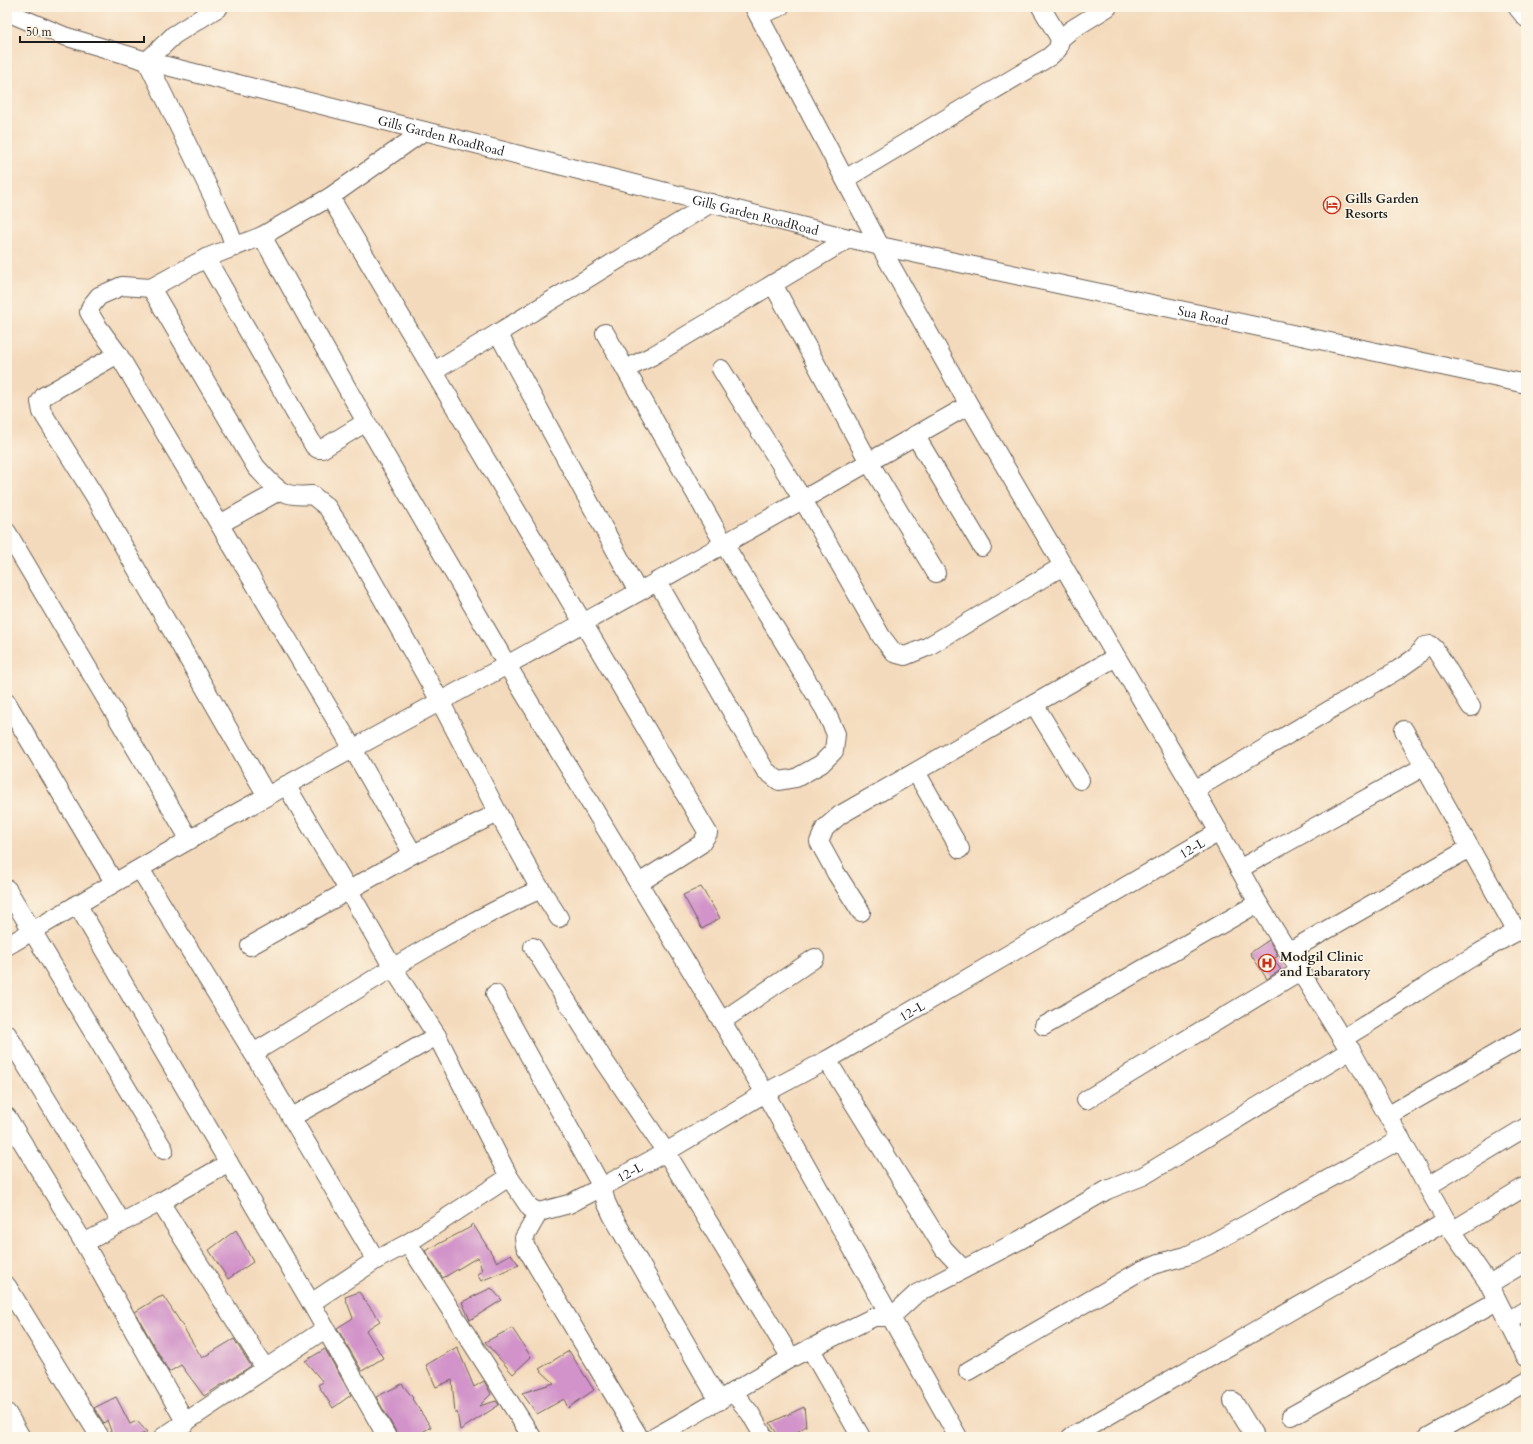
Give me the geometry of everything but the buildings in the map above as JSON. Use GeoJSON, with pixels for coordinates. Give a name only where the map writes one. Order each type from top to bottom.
{"type":"FeatureCollection","features":[{"type":"Feature","properties":{"kind":"street"},"geometry":{"type":"LineString","coordinates":[[219,7],[174,35],[147,61],[228,228],[235,247]]}},
{"type":"Feature","properties":{"kind":"street"},"geometry":{"type":"LineString","coordinates":[[780,7],[756,11],[880,246],[968,405],[1219,832],[1258,903],[1346,1044],[1388,1115],[1450,1226],[1489,1284],[1526,1357]]}},
{"type":"Feature","properties":{"kind":"street"},"geometry":{"type":"LineString","coordinates":[[1041,7],[1060,39]]}},
{"type":"Feature","properties":{"kind":"street"},"geometry":{"type":"LineString","coordinates":[[845,179],[1049,57],[1058,49],[1060,39],[1071,30],[1108,7]]}},
{"type":"Feature","properties":{"kind":"street"},"geometry":{"type":"LineString","coordinates":[[1517,7],[1526,18]]}},
{"type":"Feature","properties":{"kind":"street","name":"Gills Garden RoadRoad"},"geometry":{"type":"LineString","coordinates":[[7,12],[64,36],[147,61],[880,246]]}},
{"type":"Feature","properties":{"kind":"street"},"geometry":{"type":"LineString","coordinates":[[412,854],[353,749],[220,524],[118,354],[89,312],[91,306],[99,296],[122,286],[151,288],[206,258],[262,236],[330,198],[424,131]]}},
{"type":"Feature","properties":{"kind":"street"},"geometry":{"type":"LineString","coordinates":[[330,198],[584,622],[708,833],[701,844],[639,883]]}},
{"type":"Feature","properties":{"kind":"street"},"geometry":{"type":"LineString","coordinates":[[434,371],[711,203]]}},
{"type":"Feature","properties":{"kind":"street"},"geometry":{"type":"LineString","coordinates":[[262,236],[366,422],[507,665],[765,1093],[958,1437]]}},
{"type":"Feature","properties":{"kind":"street"},"geometry":{"type":"LineString","coordinates":[[626,369],[652,356],[850,238]]}},
{"type":"Feature","properties":{"kind":"street","name":"Sua Road"},"geometry":{"type":"LineString","coordinates":[[880,246],[1526,384]]}},
{"type":"Feature","properties":{"kind":"street"},"geometry":{"type":"LineString","coordinates":[[206,258],[314,446],[318,449],[322,449],[366,422]]}},
{"type":"Feature","properties":{"kind":"street"},"geometry":{"type":"LineString","coordinates":[[773,284],[869,462],[936,573]]}},
{"type":"Feature","properties":{"kind":"street"},"geometry":{"type":"LineString","coordinates":[[151,288],[256,467],[279,491],[298,496],[312,495],[327,507],[350,541],[440,701],[498,813],[559,918]]}},
{"type":"Feature","properties":{"kind":"street"},"geometry":{"type":"LineString","coordinates":[[498,332],[638,592]]}},
{"type":"Feature","properties":{"kind":"street"},"geometry":{"type":"LineString","coordinates":[[605,332],[724,544],[825,710],[836,734],[834,751],[821,764],[796,778],[779,782],[765,770],[657,581]]}},
{"type":"Feature","properties":{"kind":"street"},"geometry":{"type":"LineString","coordinates":[[118,354],[44,396],[40,402],[42,412],[90,489],[268,796]]}},
{"type":"Feature","properties":{"kind":"street"},"geometry":{"type":"LineString","coordinates":[[721,369],[802,500],[877,629],[894,653],[905,656],[927,647],[1063,566]]}},
{"type":"Feature","properties":{"kind":"street"},"geometry":{"type":"LineString","coordinates":[[7,946],[114,882],[140,869],[286,785],[507,665],[724,544],[968,405]]}},
{"type":"Feature","properties":{"kind":"street"},"geometry":{"type":"LineString","coordinates":[[916,435],[982,547]]}},
{"type":"Feature","properties":{"kind":"street"},"geometry":{"type":"LineString","coordinates":[[220,524],[279,491]]}},
{"type":"Feature","properties":{"kind":"street"},"geometry":{"type":"LineString","coordinates":[[7,532],[190,840]]}},
{"type":"Feature","properties":{"kind":"street"},"geometry":{"type":"LineString","coordinates":[[1194,790],[1399,670],[1416,657],[1425,646],[1431,645],[1435,649],[1471,707]]}},
{"type":"Feature","properties":{"kind":"street"},"geometry":{"type":"LineString","coordinates":[[861,912],[836,873],[819,842],[825,828],[840,815],[1116,657]]}},
{"type":"Feature","properties":{"kind":"street"},"geometry":{"type":"LineString","coordinates":[[1034,704],[1080,780]]}},
{"type":"Feature","properties":{"kind":"street"},"geometry":{"type":"LineString","coordinates":[[8,708],[114,882]]}},
{"type":"Feature","properties":{"kind":"street"},"geometry":{"type":"LineString","coordinates":[[655,1437],[791,1358],[874,1317],[891,1317],[916,1294],[1020,1240],[1107,1190],[1143,1176],[1346,1044],[1369,1023],[1442,976],[1521,929],[1470,848],[1404,730]]}},
{"type":"Feature","properties":{"kind":"street"},"geometry":{"type":"LineString","coordinates":[[1240,869],[1424,766]]}},
{"type":"Feature","properties":{"kind":"street"},"geometry":{"type":"LineString","coordinates":[[916,772],[960,849]]}},
{"type":"Feature","properties":{"kind":"street"},"geometry":{"type":"LineString","coordinates":[[286,785],[393,968],[437,1036],[509,1177],[530,1208],[539,1212],[524,1238],[525,1246],[639,1437]]}},
{"type":"Feature","properties":{"kind":"street"},"geometry":{"type":"LineString","coordinates":[[250,946],[412,854],[498,813]]}},
{"type":"Feature","properties":{"kind":"street","name":"12-L"},"geometry":{"type":"LineString","coordinates":[[539,1212],[569,1204],[666,1152],[765,1093],[827,1060],[1219,832]]}},
{"type":"Feature","properties":{"kind":"street"},"geometry":{"type":"LineString","coordinates":[[1288,952],[1470,848]]}},
{"type":"Feature","properties":{"kind":"street"},"geometry":{"type":"LineString","coordinates":[[140,869],[254,1053],[376,1260]]}},
{"type":"Feature","properties":{"kind":"street"},"geometry":{"type":"LineString","coordinates":[[7,889],[164,1150]]}},
{"type":"Feature","properties":{"kind":"street"},"geometry":{"type":"LineString","coordinates":[[254,1053],[430,946],[522,897],[541,889]]}},
{"type":"Feature","properties":{"kind":"street"},"geometry":{"type":"LineString","coordinates":[[1044,1026],[1258,903]]}},
{"type":"Feature","properties":{"kind":"street"},"geometry":{"type":"LineString","coordinates":[[77,904],[311,1303],[387,1437]]}},
{"type":"Feature","properties":{"kind":"street"},"geometry":{"type":"LineString","coordinates":[[533,947],[605,1062],[666,1152],[791,1358]]}},
{"type":"Feature","properties":{"kind":"street"},"geometry":{"type":"LineString","coordinates":[[722,1022],[815,958]]}},
{"type":"Feature","properties":{"kind":"street"},"geometry":{"type":"LineString","coordinates":[[1086,1100],[1300,971]]}},
{"type":"Feature","properties":{"kind":"street"},"geometry":{"type":"LineString","coordinates":[[495,994],[602,1187],[606,1202],[612,1215],[726,1396],[750,1413],[764,1437]]}},
{"type":"Feature","properties":{"kind":"street"},"geometry":{"type":"LineString","coordinates":[[7,1034],[122,1223]]}},
{"type":"Feature","properties":{"kind":"street"},"geometry":{"type":"LineString","coordinates":[[292,1117],[437,1036]]}},
{"type":"Feature","properties":{"kind":"street"},"geometry":{"type":"LineString","coordinates":[[1388,1115],[1526,1036]]}},
{"type":"Feature","properties":{"kind":"street"},"geometry":{"type":"LineString","coordinates":[[827,1060],[944,1249],[963,1269]]}},
{"type":"Feature","properties":{"kind":"street"},"geometry":{"type":"LineString","coordinates":[[7,1117],[84,1243],[186,1423]]}},
{"type":"Feature","properties":{"kind":"street"},"geometry":{"type":"LineString","coordinates":[[1428,1186],[1526,1127]]}},
{"type":"Feature","properties":{"kind":"street"},"geometry":{"type":"LineString","coordinates":[[968,1371],[1142,1270],[1159,1263],[1186,1256],[1207,1246],[1401,1138]]}},
{"type":"Feature","properties":{"kind":"street"},"geometry":{"type":"LineString","coordinates":[[84,1243],[229,1163]]}},
{"type":"Feature","properties":{"kind":"street"},"geometry":{"type":"LineString","coordinates":[[311,1303],[376,1260],[408,1243],[509,1177]]}},
{"type":"Feature","properties":{"kind":"street"},"geometry":{"type":"LineString","coordinates":[[1071,1437],[1450,1226],[1526,1186]]}},
{"type":"Feature","properties":{"kind":"street"},"geometry":{"type":"LineString","coordinates":[[160,1202],[265,1368]]}},
{"type":"Feature","properties":{"kind":"street"},"geometry":{"type":"LineString","coordinates":[[408,1243],[532,1437]]}},
{"type":"Feature","properties":{"kind":"street"},"geometry":{"type":"LineString","coordinates":[[1489,1284],[1526,1262]]}},
{"type":"Feature","properties":{"kind":"street"},"geometry":{"type":"LineString","coordinates":[[7,1286],[100,1437]]}},
{"type":"Feature","properties":{"kind":"street"},"geometry":{"type":"LineString","coordinates":[[1291,1416],[1497,1301]]}},
{"type":"Feature","properties":{"kind":"street"},"geometry":{"type":"LineString","coordinates":[[1508,1321],[1526,1310]]}},
{"type":"Feature","properties":{"kind":"street"},"geometry":{"type":"LineString","coordinates":[[163,1437],[325,1329]]}},
{"type":"Feature","properties":{"kind":"street"},"geometry":{"type":"LineString","coordinates":[[810,1348],[861,1437]]}},
{"type":"Feature","properties":{"kind":"street"},"geometry":{"type":"LineString","coordinates":[[1428,1437],[1526,1382]]}},
{"type":"Feature","properties":{"kind":"street"},"geometry":{"type":"LineString","coordinates":[[1233,1401],[1255,1437]]}},
{"type":"Feature","properties":{"kind":"street"},"geometry":{"type":"LineString","coordinates":[[7,1413],[21,1437]]}},
{"type":"Feature","properties":{"kind":"place","name":"Gills Garden Resorts"},"geometry":{"type":"Point","coordinates":[1332,205]}},
{"type":"Feature","properties":{"kind":"place","name":"Modgil Clinic and Labaratory"},"geometry":{"type":"Point","coordinates":[1267,963]}}]}
